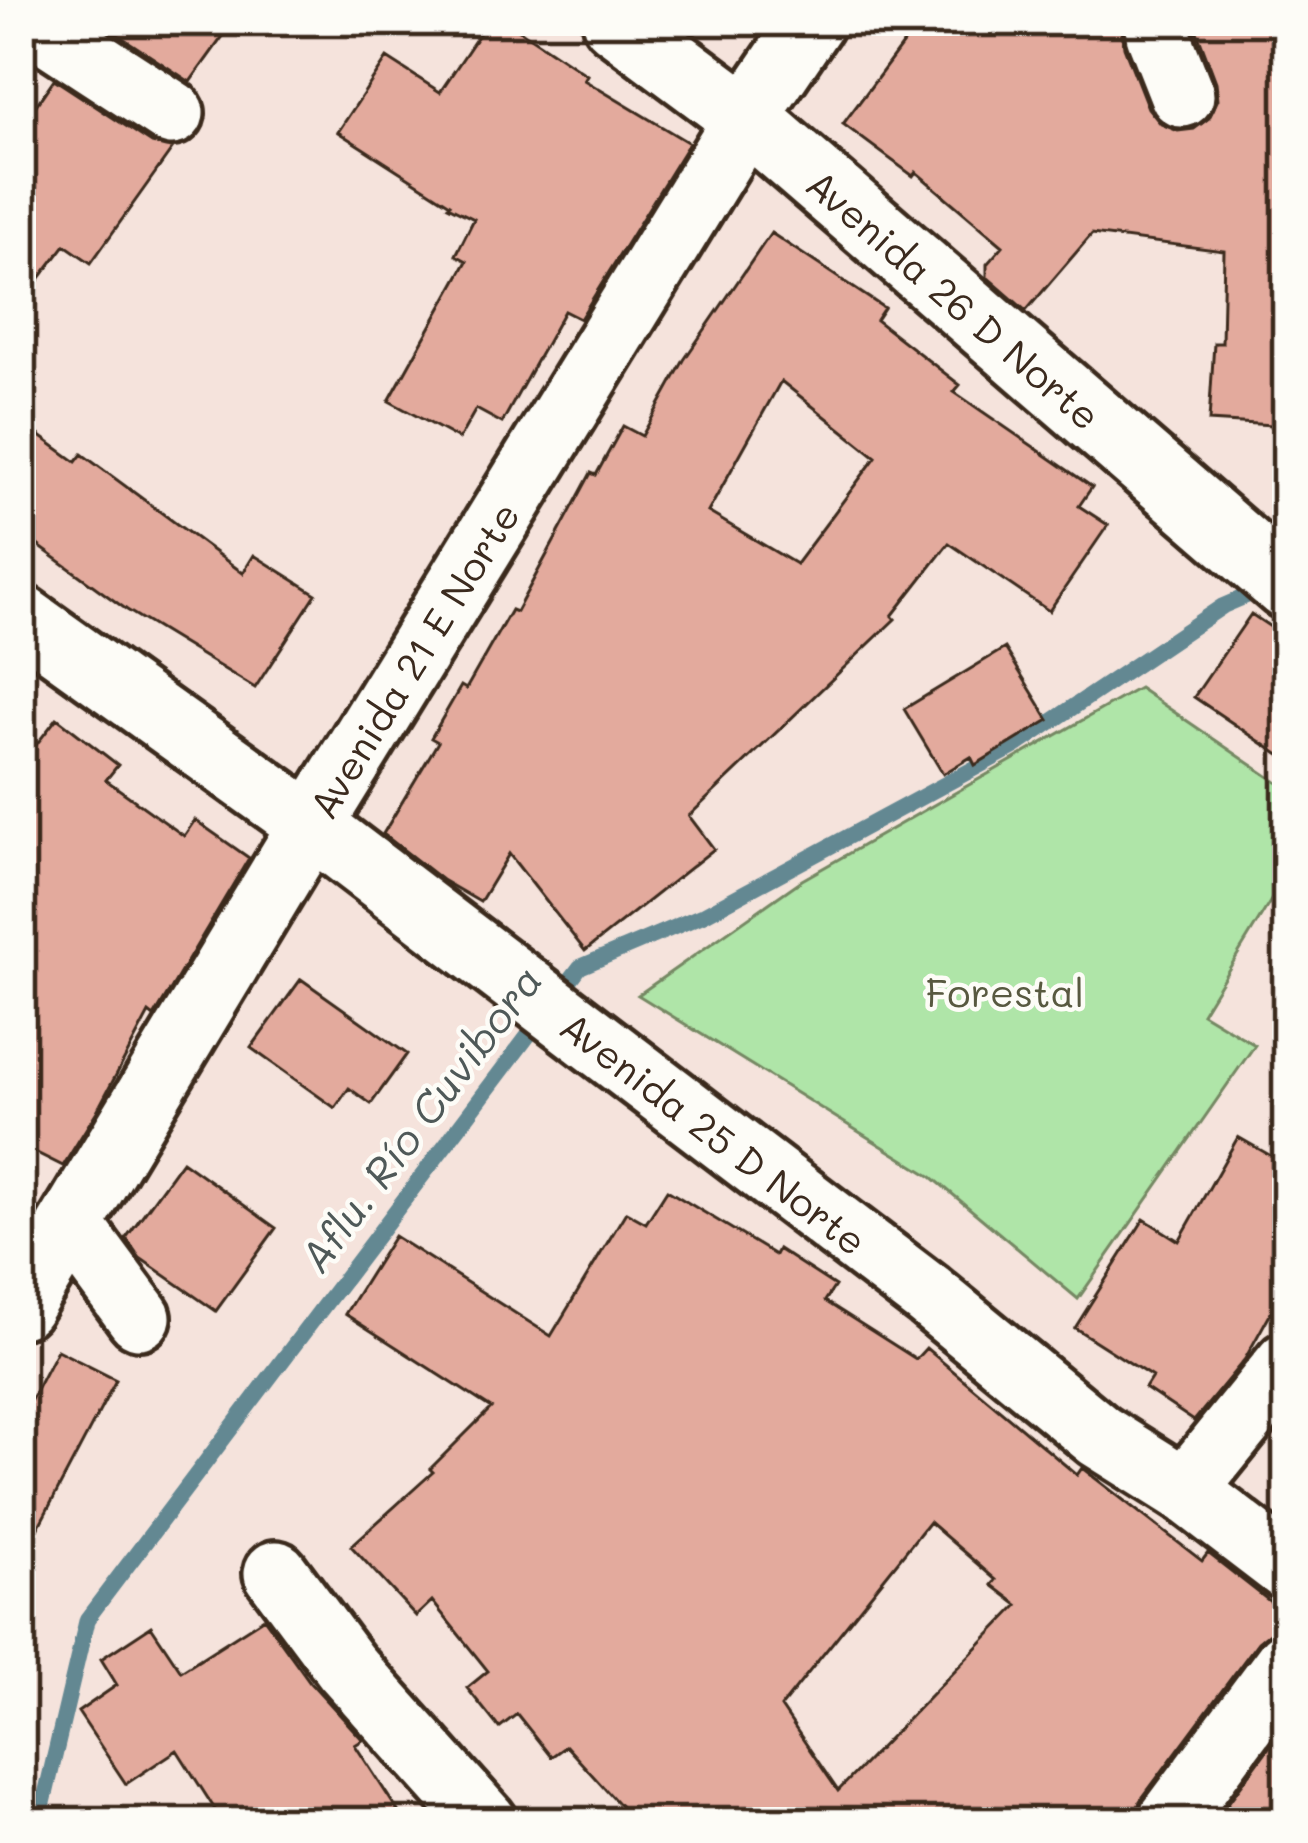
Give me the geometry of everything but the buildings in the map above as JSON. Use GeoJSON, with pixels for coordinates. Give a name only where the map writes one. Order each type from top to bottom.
{"type":"FeatureCollection","features":[{"type":"Feature","properties":{"kind":"street"},"geometry":{"type":"LineString","coordinates":[[31,21],[172,113]]}},
{"type":"Feature","properties":{"kind":"street","name":"Avenida 26 D Norte"},"geometry":{"type":"LineString","coordinates":[[616,21],[746,118],[1287,586]]}},
{"type":"Feature","properties":{"kind":"street","name":"Avenida 21 E Norte"},"geometry":{"type":"LineString","coordinates":[[21,1306],[746,118],[812,21]]}},
{"type":"Feature","properties":{"kind":"street"},"geometry":{"type":"LineString","coordinates":[[1157,21],[1182,95]]}},
{"type":"Feature","properties":{"kind":"street","name":"Avenida 25 D Norte"},"geometry":{"type":"LineString","coordinates":[[21,617],[311,825],[928,1295],[1099,1436],[1185,1490],[1287,1568]]}},
{"type":"Feature","properties":{"kind":"street"},"geometry":{"type":"LineString","coordinates":[[71,1225],[139,1317]]}},
{"type":"Feature","properties":{"kind":"street"},"geometry":{"type":"LineString","coordinates":[[1185,1490],[1287,1364]]}},
{"type":"Feature","properties":{"kind":"street"},"geometry":{"type":"LineString","coordinates":[[276,1573],[346,1666],[485,1822]]}},
{"type":"Feature","properties":{"kind":"street"},"geometry":{"type":"LineString","coordinates":[[1169,1822],[1287,1663]]}},
{"type":"Feature","properties":{"kind":"green space","name":"Forestal"},"geometry":{"type":"Polygon","coordinates":[[[1139,688],[1287,789],[1287,874],[1202,1013],[1255,1045],[1078,1299],[932,1177],[638,995],[802,880],[1139,688]]]}},
{"type":"Feature","properties":{"kind":"waterway","name":"Aflu. Río Cuvibora"},"geometry":{"type":"LineString","coordinates":[[39,1822],[87,1619],[580,967],[703,915],[1014,747],[1223,606],[1265,588]]}}]}
